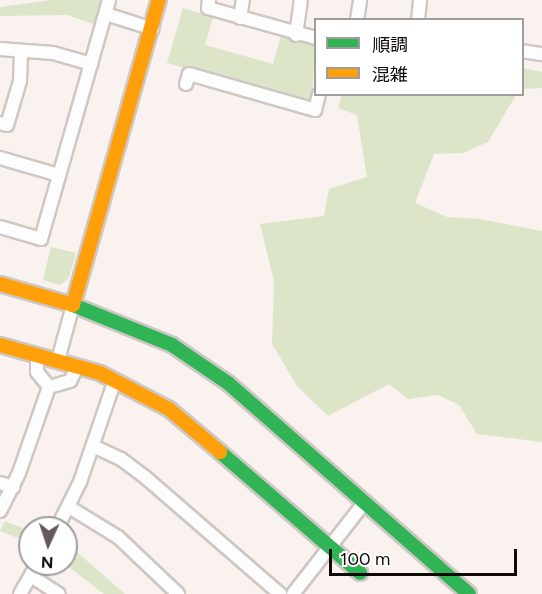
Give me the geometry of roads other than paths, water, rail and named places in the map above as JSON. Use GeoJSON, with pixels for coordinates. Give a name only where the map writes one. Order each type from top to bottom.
{"type":"FeatureCollection","features":[{"type":"Feature","properties":{"kind":"street"},"geometry":{"type":"LineString","coordinates":[[0,227],[41,239],[110,0]]}},
{"type":"Feature","properties":{"kind":"street"},"geometry":{"type":"LineString","coordinates":[[58,360],[159,0]]}},
{"type":"Feature","properties":{"kind":"street"},"geometry":{"type":"LineString","coordinates":[[209,0],[208,8],[296,35],[314,38]]}},
{"type":"Feature","properties":{"kind":"street"},"geometry":{"type":"LineString","coordinates":[[240,18],[243,0]]}},
{"type":"Feature","properties":{"kind":"street"},"geometry":{"type":"LineString","coordinates":[[296,35],[301,0]]}},
{"type":"Feature","properties":{"kind":"street"},"geometry":{"type":"LineString","coordinates":[[357,18],[360,0]]}},
{"type":"Feature","properties":{"kind":"street"},"geometry":{"type":"LineString","coordinates":[[418,18],[420,0]]}},
{"type":"Feature","properties":{"kind":"street"},"geometry":{"type":"LineString","coordinates":[[106,14],[153,28]]}},
{"type":"Feature","properties":{"kind":"street"},"geometry":{"type":"LineString","coordinates":[[0,50],[53,53],[91,64]]}},
{"type":"Feature","properties":{"kind":"street"},"geometry":{"type":"LineString","coordinates":[[524,51],[542,54]]}},
{"type":"Feature","properties":{"kind":"street"},"geometry":{"type":"LineString","coordinates":[[0,123],[7,125],[20,81],[21,52]]}},
{"type":"Feature","properties":{"kind":"street"},"geometry":{"type":"LineString","coordinates":[[186,84],[189,74],[315,110],[318,96]]}},
{"type":"Feature","properties":{"kind":"street"},"geometry":{"type":"LineString","coordinates":[[0,159],[59,175]]}},
{"type":"Feature","properties":{"kind":"street"},"geometry":{"type":"LineString","coordinates":[[0,284],[73,305],[143,331],[197,361],[365,502],[469,594]]}},
{"type":"Feature","properties":{"kind":"street"},"geometry":{"type":"LineString","coordinates":[[0,345],[58,360],[114,380],[169,409],[360,573]]}},
{"type":"Feature","properties":{"kind":"street"},"geometry":{"type":"LineString","coordinates":[[37,355],[37,372],[49,387]]}},
{"type":"Feature","properties":{"kind":"street"},"geometry":{"type":"LineString","coordinates":[[49,387],[70,381],[77,367]]}},
{"type":"Feature","properties":{"kind":"street"},"geometry":{"type":"LineString","coordinates":[[64,516],[93,446],[114,380]]}},
{"type":"Feature","properties":{"kind":"street"},"geometry":{"type":"LineString","coordinates":[[0,511],[13,487],[49,387]]}},
{"type":"Feature","properties":{"kind":"street"},"geometry":{"type":"LineString","coordinates":[[93,446],[121,459],[145,477],[280,594]]}},
{"type":"Feature","properties":{"kind":"street"},"geometry":{"type":"LineString","coordinates":[[0,483],[13,487]]}},
{"type":"Feature","properties":{"kind":"street"},"geometry":{"type":"LineString","coordinates":[[293,594],[365,502]]}},
{"type":"Feature","properties":{"kind":"street"},"geometry":{"type":"LineString","coordinates":[[69,507],[118,537],[178,594]]}},
{"type":"Feature","properties":{"kind":"street"},"geometry":{"type":"LineString","coordinates":[[20,594],[31,576],[59,594]]}}]}
